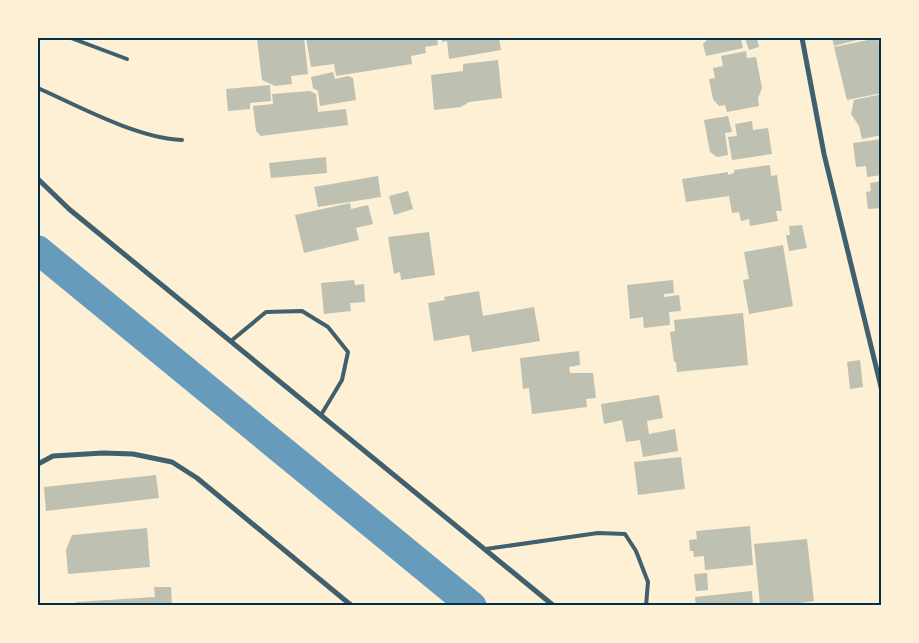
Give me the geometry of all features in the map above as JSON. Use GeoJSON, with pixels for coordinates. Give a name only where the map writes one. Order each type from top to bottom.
{"type":"FeatureCollection","features":[{"type":"Feature","properties":{"kind":"street"},"geometry":{"type":"LineString","coordinates":[[802,38],[824,154],[882,391]]}},
{"type":"Feature","properties":{"kind":"street"},"geometry":{"type":"LineString","coordinates":[[38,179],[69,209],[554,606]]}},
{"type":"Feature","properties":{"kind":"street"},"geometry":{"type":"LineString","coordinates":[[38,464],[53,456],[103,452],[133,454],[172,462],[197,478],[352,606]]}},
{"type":"Feature","properties":{"kind":"lane"},"geometry":{"type":"LineString","coordinates":[[70,38],[127,59]]}},
{"type":"Feature","properties":{"kind":"lane"},"geometry":{"type":"LineString","coordinates":[[38,88],[88,111],[161,139],[182,140]]}},
{"type":"Feature","properties":{"kind":"lane"},"geometry":{"type":"LineString","coordinates":[[231,341],[266,312],[302,310],[328,327],[348,352],[342,380],[321,415]]}},
{"type":"Feature","properties":{"kind":"lane"},"geometry":{"type":"LineString","coordinates":[[486,549],[598,532],[626,534],[636,551],[648,582],[646,606]]}},
{"type":"Feature","properties":{"kind":"building"},"geometry":{"type":"Polygon","coordinates":[[[304,38],[308,74],[291,76],[292,84],[275,86],[262,80],[257,39],[304,38]]]}},
{"type":"Feature","properties":{"kind":"building"},"geometry":{"type":"Polygon","coordinates":[[[306,38],[437,38],[438,45],[425,47],[426,53],[411,56],[412,64],[336,76],[334,64],[311,67],[306,38]]]}},
{"type":"Feature","properties":{"kind":"building"},"geometry":{"type":"Polygon","coordinates":[[[442,38],[499,38],[501,50],[449,59],[447,41],[442,42],[442,38]]]}},
{"type":"Feature","properties":{"kind":"building"},"geometry":{"type":"Polygon","coordinates":[[[706,38],[741,38],[743,48],[706,56],[703,44],[707,40],[706,38]]]}},
{"type":"Feature","properties":{"kind":"building"},"geometry":{"type":"Polygon","coordinates":[[[745,38],[757,38],[759,47],[749,50],[745,38]]]}},
{"type":"Feature","properties":{"kind":"building"},"geometry":{"type":"Polygon","coordinates":[[[832,38],[865,38],[834,46],[832,38]]]}},
{"type":"Feature","properties":{"kind":"building"},"geometry":{"type":"Polygon","coordinates":[[[878,38],[879,45],[882,44],[882,93],[847,100],[834,47],[878,38]]]}},
{"type":"Feature","properties":{"kind":"building"},"geometry":{"type":"Polygon","coordinates":[[[746,51],[747,58],[756,57],[762,88],[758,98],[759,106],[727,112],[725,105],[719,106],[713,99],[709,79],[715,78],[713,68],[723,66],[721,56],[746,51]]]}},
{"type":"Feature","properties":{"kind":"building"},"geometry":{"type":"Polygon","coordinates":[[[498,60],[502,98],[469,102],[461,107],[434,110],[431,75],[463,71],[463,64],[498,60]]]}},
{"type":"Feature","properties":{"kind":"building"},"geometry":{"type":"Polygon","coordinates":[[[333,72],[335,79],[348,76],[353,78],[356,100],[320,106],[318,91],[313,88],[311,77],[333,72]]]}},
{"type":"Feature","properties":{"kind":"building"},"geometry":{"type":"Polygon","coordinates":[[[270,85],[271,101],[250,103],[250,109],[228,111],[226,89],[270,85]]]}},
{"type":"Feature","properties":{"kind":"building"},"geometry":{"type":"Polygon","coordinates":[[[310,91],[316,94],[318,112],[346,109],[348,125],[261,136],[256,131],[253,106],[273,104],[272,94],[310,91]]]}},
{"type":"Feature","properties":{"kind":"building"},"geometry":{"type":"Polygon","coordinates":[[[882,94],[882,135],[862,139],[859,126],[851,114],[854,100],[882,94]]]}},
{"type":"Feature","properties":{"kind":"building"},"geometry":{"type":"Polygon","coordinates":[[[728,116],[732,132],[725,133],[728,155],[717,157],[710,152],[704,120],[728,116]]]}},
{"type":"Feature","properties":{"kind":"building"},"geometry":{"type":"Polygon","coordinates":[[[752,121],[753,130],[768,128],[772,154],[732,160],[728,137],[737,136],[735,124],[752,121]]]}},
{"type":"Feature","properties":{"kind":"building"},"geometry":{"type":"Polygon","coordinates":[[[882,139],[882,175],[867,177],[866,166],[856,167],[853,143],[882,139]]]}},
{"type":"Feature","properties":{"kind":"building"},"geometry":{"type":"Polygon","coordinates":[[[326,157],[327,173],[271,178],[269,163],[326,157]]]}},
{"type":"Feature","properties":{"kind":"building"},"geometry":{"type":"Polygon","coordinates":[[[770,165],[771,176],[777,175],[782,211],[776,211],[778,221],[750,226],[749,219],[741,221],[739,212],[732,213],[729,196],[686,202],[682,179],[728,172],[728,175],[734,173],[734,170],[770,165]]]}},
{"type":"Feature","properties":{"kind":"building"},"geometry":{"type":"Polygon","coordinates":[[[378,176],[381,197],[318,207],[314,187],[378,176]]]}},
{"type":"Feature","properties":{"kind":"building"},"geometry":{"type":"Polygon","coordinates":[[[882,181],[882,208],[868,209],[866,192],[871,191],[870,183],[882,181]]]}},
{"type":"Feature","properties":{"kind":"building"},"geometry":{"type":"Polygon","coordinates":[[[408,191],[413,209],[394,215],[389,196],[408,191]]]}},
{"type":"Feature","properties":{"kind":"building"},"geometry":{"type":"Polygon","coordinates":[[[350,203],[351,209],[368,205],[373,224],[356,228],[359,240],[304,253],[295,215],[350,203]]]}},
{"type":"Feature","properties":{"kind":"building"},"geometry":{"type":"Polygon","coordinates":[[[802,225],[807,248],[789,251],[786,235],[790,235],[789,226],[802,225]]]}},
{"type":"Feature","properties":{"kind":"building"},"geometry":{"type":"Polygon","coordinates":[[[429,232],[435,275],[401,280],[400,272],[394,274],[388,237],[429,232]]]}},
{"type":"Feature","properties":{"kind":"building"},"geometry":{"type":"Polygon","coordinates":[[[783,245],[793,306],[749,314],[743,280],[749,279],[744,252],[783,245]]]}},
{"type":"Feature","properties":{"kind":"building"},"geometry":{"type":"Polygon","coordinates":[[[354,280],[355,285],[364,284],[365,302],[350,303],[351,311],[324,314],[321,283],[354,280]]]}},
{"type":"Feature","properties":{"kind":"building"},"geometry":{"type":"Polygon","coordinates":[[[673,280],[674,293],[664,294],[664,297],[679,295],[681,311],[669,312],[670,325],[644,328],[643,317],[630,319],[627,285],[673,280]]]}},
{"type":"Feature","properties":{"kind":"building"},"geometry":{"type":"Polygon","coordinates":[[[479,291],[483,316],[534,307],[540,341],[472,352],[469,335],[434,341],[428,303],[445,300],[444,297],[479,291]]]}},
{"type":"Feature","properties":{"kind":"building"},"geometry":{"type":"Polygon","coordinates":[[[743,313],[748,365],[677,372],[670,332],[675,331],[674,320],[743,313]]]}},
{"type":"Feature","properties":{"kind":"building"},"geometry":{"type":"Polygon","coordinates":[[[579,351],[580,365],[569,367],[570,373],[593,373],[596,398],[586,399],[587,407],[532,414],[529,388],[523,389],[520,358],[579,351]]]}},
{"type":"Feature","properties":{"kind":"building"},"geometry":{"type":"Polygon","coordinates":[[[860,360],[863,387],[850,389],[847,362],[860,360]]]}},
{"type":"Feature","properties":{"kind":"building"},"geometry":{"type":"Polygon","coordinates":[[[659,395],[663,418],[647,421],[649,434],[675,429],[678,451],[643,457],[640,440],[626,442],[622,420],[604,424],[601,404],[659,395]]]}},
{"type":"Feature","properties":{"kind":"building"},"geometry":{"type":"Polygon","coordinates":[[[681,457],[685,489],[638,495],[634,462],[681,457]]]}},
{"type":"Feature","properties":{"kind":"building"},"geometry":{"type":"Polygon","coordinates":[[[156,475],[159,498],[46,511],[44,487],[156,475]]]}},
{"type":"Feature","properties":{"kind":"building"},"geometry":{"type":"Polygon","coordinates":[[[750,526],[753,565],[705,570],[704,556],[694,557],[693,551],[690,551],[689,540],[697,539],[696,531],[750,526]]]}},
{"type":"Feature","properties":{"kind":"building"},"geometry":{"type":"Polygon","coordinates":[[[147,528],[150,567],[68,574],[66,550],[72,535],[147,528]]]}},
{"type":"Feature","properties":{"kind":"building"},"geometry":{"type":"Polygon","coordinates":[[[807,539],[814,601],[800,603],[800,606],[760,605],[754,544],[807,539]]]}},
{"type":"Feature","properties":{"kind":"building"},"geometry":{"type":"Polygon","coordinates":[[[707,573],[708,590],[696,591],[694,574],[707,573]]]}},
{"type":"Feature","properties":{"kind":"building"},"geometry":{"type":"Polygon","coordinates":[[[154,587],[171,587],[172,606],[76,606],[76,602],[155,597],[154,587]]]}},
{"type":"Feature","properties":{"kind":"building"},"geometry":{"type":"Polygon","coordinates":[[[752,591],[753,606],[696,606],[695,597],[752,591]]]}},
{"type":"Feature","properties":{"kind":"waterway"},"geometry":{"type":"LineString","coordinates":[[38,250],[472,606]]}}]}
